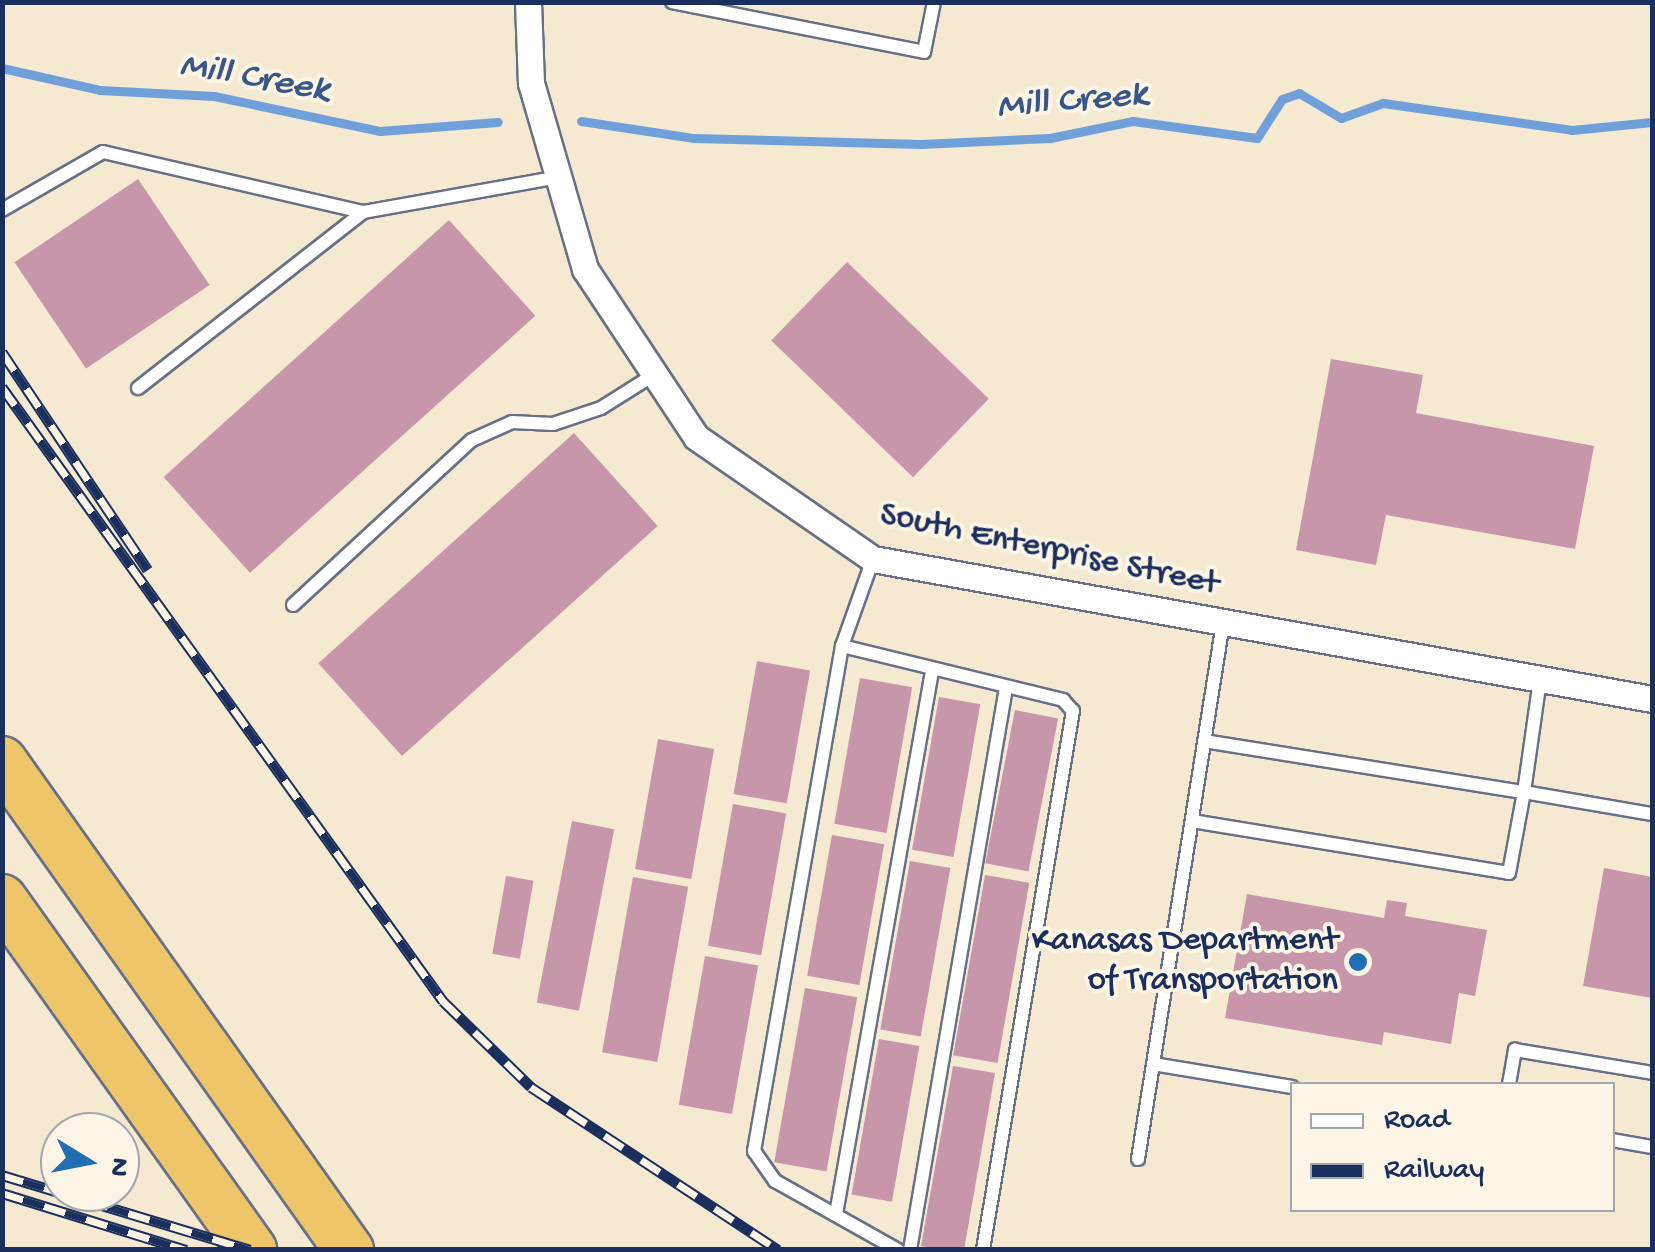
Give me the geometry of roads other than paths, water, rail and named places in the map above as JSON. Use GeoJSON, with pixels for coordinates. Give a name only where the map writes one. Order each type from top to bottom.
{"type":"FeatureCollection","features":[{"type":"Feature","properties":{"kind":"highway"},"geometry":{"type":"LineString","coordinates":[[2,760],[350,1250]]}},
{"type":"Feature","properties":{"kind":"highway"},"geometry":{"type":"LineString","coordinates":[[2,899],[252,1250]]}},
{"type":"Feature","properties":{"kind":"street","name":"South Enterprise Street"},"geometry":{"type":"LineString","coordinates":[[528,2],[531,83],[554,178],[585,269],[696,436],[873,559],[1652,700]]}},
{"type":"Feature","properties":{"kind":"lane"},"geometry":{"type":"LineString","coordinates":[[672,2],[924,52],[934,2]]}},
{"type":"Feature","properties":{"kind":"lane"},"geometry":{"type":"LineString","coordinates":[[2,210],[103,152],[363,212],[554,178]]}},
{"type":"Feature","properties":{"kind":"lane"},"geometry":{"type":"LineString","coordinates":[[138,388],[363,212]]}},
{"type":"Feature","properties":{"kind":"lane"},"geometry":{"type":"LineString","coordinates":[[293,605],[472,440],[512,422],[553,424],[601,408],[655,374]]}},
{"type":"Feature","properties":{"kind":"lane"},"geometry":{"type":"LineString","coordinates":[[873,559],[842,646],[754,1151],[775,1180],[898,1250]]}},
{"type":"Feature","properties":{"kind":"lane"},"geometry":{"type":"LineString","coordinates":[[1138,1160],[1223,623]]}},
{"type":"Feature","properties":{"kind":"lane"},"geometry":{"type":"LineString","coordinates":[[842,646],[1006,688],[1073,710],[983,1250]]}},
{"type":"Feature","properties":{"kind":"lane"},"geometry":{"type":"LineString","coordinates":[[836,1214],[932,671]]}},
{"type":"Feature","properties":{"kind":"lane"},"geometry":{"type":"LineString","coordinates":[[1192,822],[1509,873],[1540,680]]}},
{"type":"Feature","properties":{"kind":"lane"},"geometry":{"type":"LineString","coordinates":[[910,1250],[1006,688]]}},
{"type":"Feature","properties":{"kind":"lane"},"geometry":{"type":"LineString","coordinates":[[1204,741],[1652,814]]}},
{"type":"Feature","properties":{"kind":"lane"},"geometry":{"type":"LineString","coordinates":[[1508,1082],[1516,1050],[1652,1073]]}},
{"type":"Feature","properties":{"kind":"lane"},"geometry":{"type":"LineString","coordinates":[[1152,1064],[1290,1087]]}},
{"type":"Feature","properties":{"kind":"lane"},"geometry":{"type":"LineString","coordinates":[[1615,1141],[1652,1147]]}},
{"type":"Feature","properties":{"kind":"waterway","name":"Mill Creek"},"geometry":{"type":"LineString","coordinates":[[2,68],[100,90],[214,96],[380,131],[498,122]]}},
{"type":"Feature","properties":{"kind":"waterway","name":"Mill Creek"},"geometry":{"type":"LineString","coordinates":[[581,121],[693,138],[921,144],[1050,138],[1133,121],[1257,138],[1282,99],[1299,93],[1341,118],[1383,103],[1572,130],[1652,122]]}},
{"type":"Feature","properties":{"kind":"railway"},"geometry":{"type":"LineString","coordinates":[[2,352],[148,570]]}},
{"type":"Feature","properties":{"kind":"railway"},"geometry":{"type":"LineString","coordinates":[[2,387],[443,1001],[531,1087],[778,1250]]}},
{"type":"Feature","properties":{"kind":"railway"},"geometry":{"type":"LineString","coordinates":[[2,1175],[250,1250]]}},
{"type":"Feature","properties":{"kind":"railway"},"geometry":{"type":"LineString","coordinates":[[2,1193],[186,1250]]}},
{"type":"Feature","properties":{"kind":"place","name":"Kanasas Department of Transportation"},"geometry":{"type":"Point","coordinates":[1358,962]}}]}
